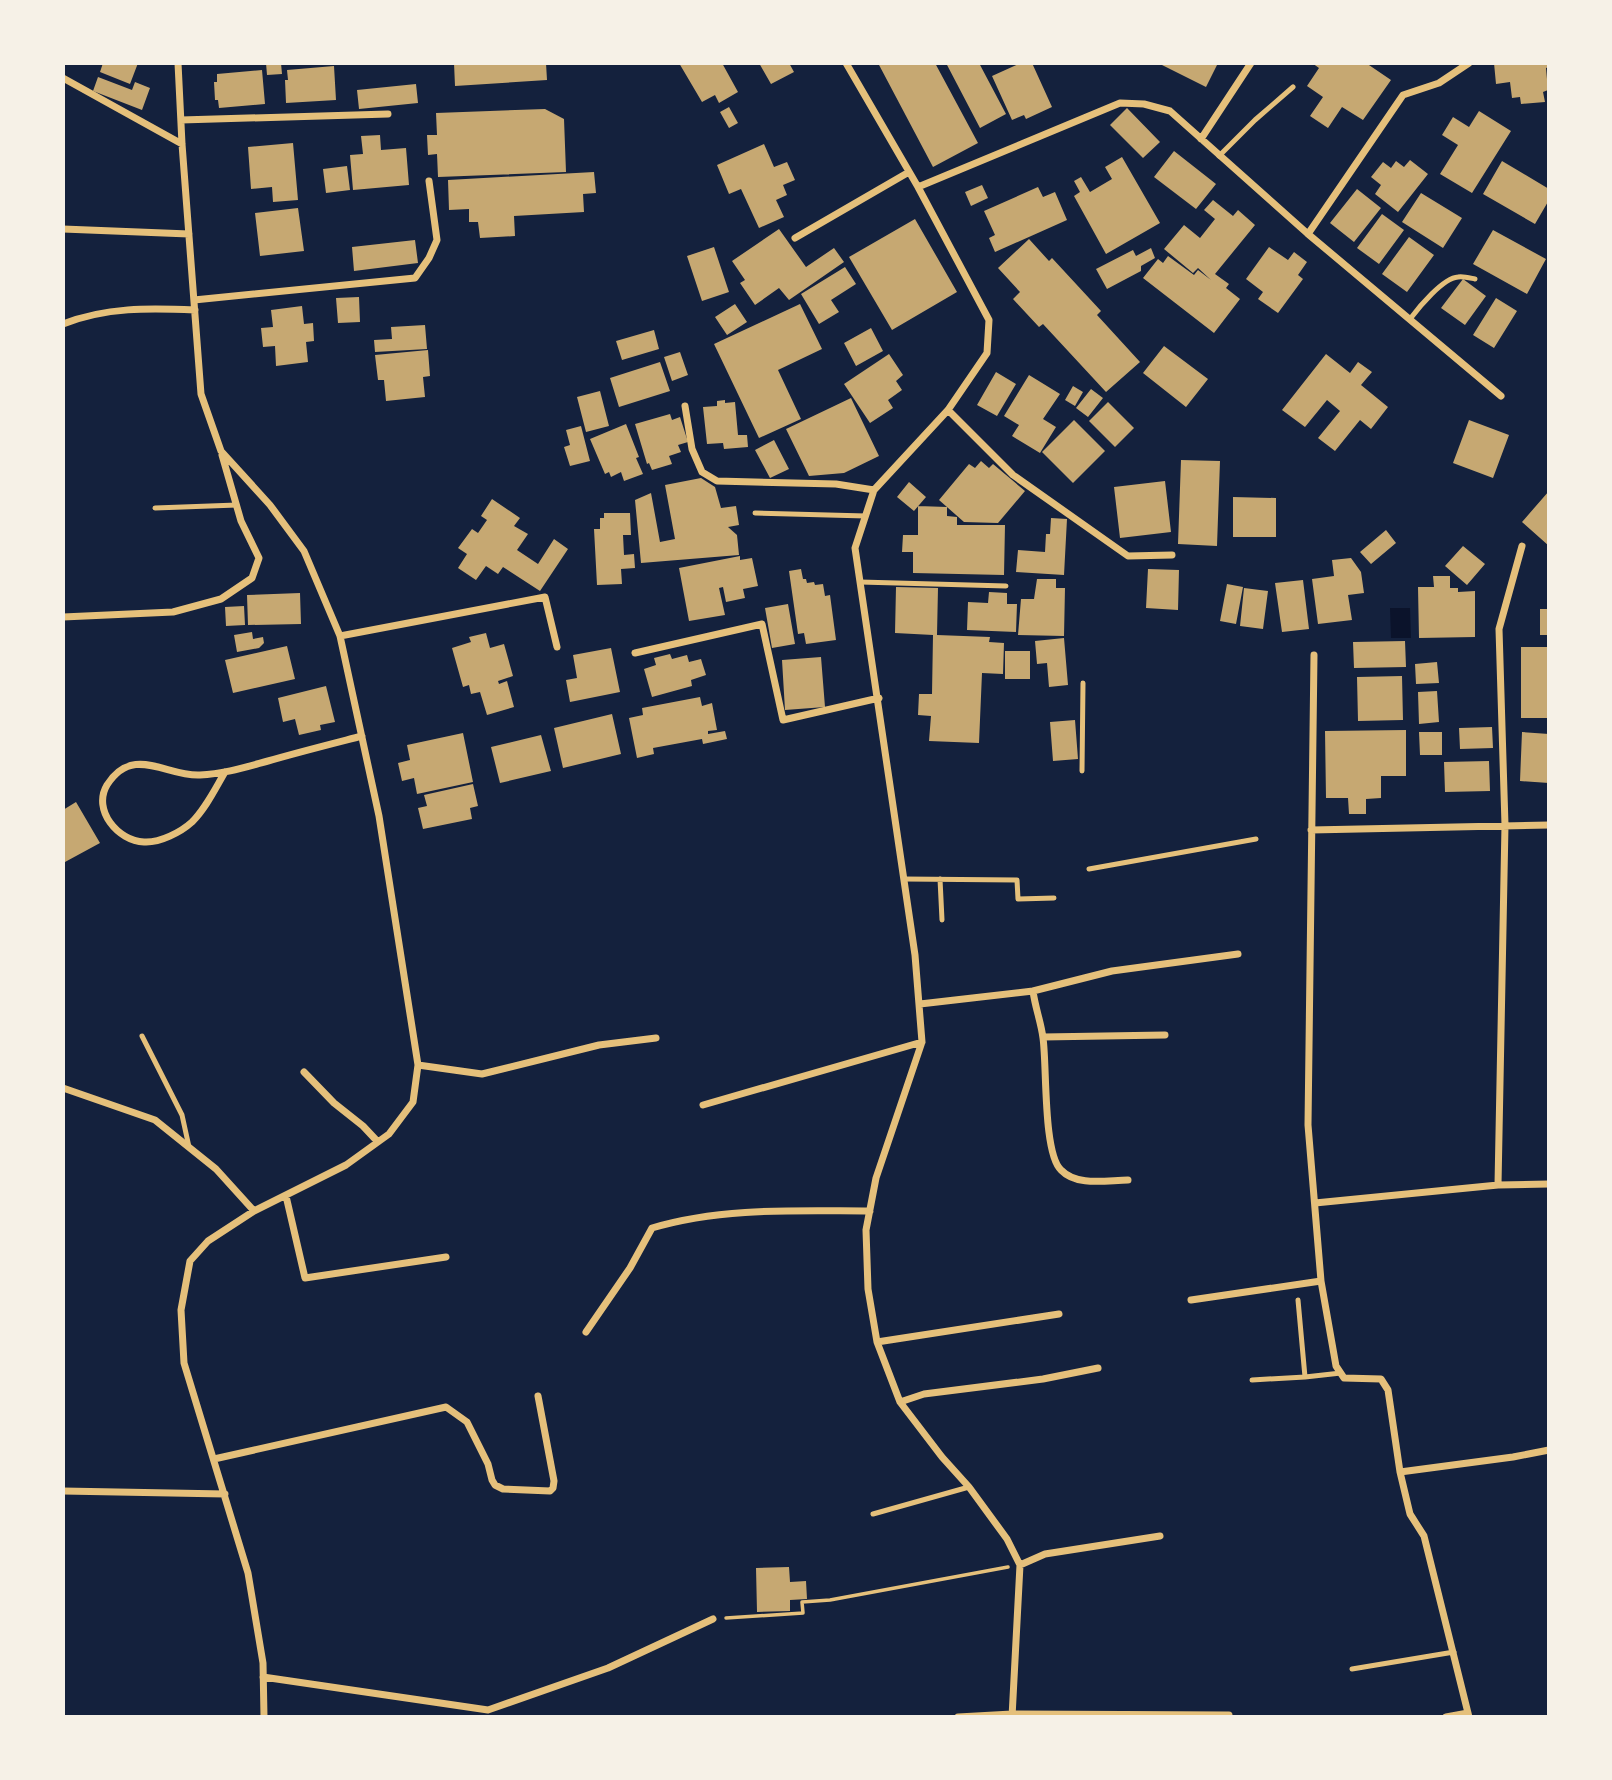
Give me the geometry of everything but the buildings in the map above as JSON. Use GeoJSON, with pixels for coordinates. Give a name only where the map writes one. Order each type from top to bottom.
{"type":"FeatureCollection","features":[{"type":"Feature","properties":{"kind":"street"},"geometry":{"type":"LineString","coordinates":[[63,617],[173,611],[221,599],[251,578],[259,558],[241,521],[201,394],[178,63]]}},
{"type":"Feature","properties":{"kind":"street"},"geometry":{"type":"LineString","coordinates":[[846,63],[918,187],[989,320],[987,353],[947,410],[874,490],[855,548],[904,879],[920,1004],[922,1042],[876,1178],[866,1230],[868,1289],[877,1342],[900,1402],[942,1457],[970,1487],[1007,1538],[1020,1565],[1012,1715]]}},
{"type":"Feature","properties":{"kind":"street"},"geometry":{"type":"LineString","coordinates":[[1201,139],[1251,63]]}},
{"type":"Feature","properties":{"kind":"street"},"geometry":{"type":"LineString","coordinates":[[1308,234],[1403,94],[1439,83],[1469,63]]}},
{"type":"Feature","properties":{"kind":"street"},"geometry":{"type":"LineString","coordinates":[[63,78],[182,145]]}},
{"type":"Feature","properties":{"kind":"street"},"geometry":{"type":"LineString","coordinates":[[918,187],[1120,103],[1144,104],[1170,111],[1308,234],[1501,396]]}},
{"type":"Feature","properties":{"kind":"street"},"geometry":{"type":"LineString","coordinates":[[181,120],[388,114]]}},
{"type":"Feature","properties":{"kind":"street"},"geometry":{"type":"LineString","coordinates":[[795,238],[909,172]]}},
{"type":"Feature","properties":{"kind":"street"},"geometry":{"type":"LineString","coordinates":[[194,300],[415,278],[438,240],[429,181]]}},
{"type":"Feature","properties":{"kind":"street"},"geometry":{"type":"LineString","coordinates":[[63,229],[189,234]]}},
{"type":"Feature","properties":{"kind":"street"},"geometry":{"type":"LineString","coordinates":[[63,324],[114,310],[195,310]]}},
{"type":"Feature","properties":{"kind":"street"},"geometry":{"type":"LineString","coordinates":[[685,406],[692,449],[702,472],[717,481],[836,484],[874,490]]}},
{"type":"Feature","properties":{"kind":"street"},"geometry":{"type":"LineString","coordinates":[[947,410],[1013,475],[1128,556],[1172,555]]}},
{"type":"Feature","properties":{"kind":"street"},"geometry":{"type":"LineString","coordinates":[[221,451],[270,505],[304,551],[340,636],[379,816],[418,1065],[413,1102],[389,1134],[346,1166],[254,1211],[208,1241],[190,1261],[181,1310],[184,1363],[248,1573],[263,1677],[264,1717]]}},
{"type":"Feature","properties":{"kind":"street"},"geometry":{"type":"LineString","coordinates":[[1498,1185],[1505,825],[1499,629],[1522,546]]}},
{"type":"Feature","properties":{"kind":"street"},"geometry":{"type":"LineString","coordinates":[[340,636],[545,597],[557,647]]}},
{"type":"Feature","properties":{"kind":"street"},"geometry":{"type":"LineString","coordinates":[[635,653],[762,624],[783,720],[879,698]]}},
{"type":"Feature","properties":{"kind":"street"},"geometry":{"type":"LineString","coordinates":[[1314,655],[1308,1125],[1321,1281],[1336,1366],[1344,1378],[1381,1380],[1388,1390],[1409,1514],[1424,1536],[1468,1715],[1446,1717]]}},
{"type":"Feature","properties":{"kind":"street"},"geometry":{"type":"LineString","coordinates":[[225,772],[192,822],[167,838],[144,842],[124,836],[109,822],[102,803],[107,786],[130,766],[146,763],[196,776],[225,772],[362,736]]}},
{"type":"Feature","properties":{"kind":"street"},"geometry":{"type":"LineString","coordinates":[[1311,830],[1549,825]]}},
{"type":"Feature","properties":{"kind":"street"},"geometry":{"type":"LineString","coordinates":[[920,1004],[1033,991],[1112,971],[1238,954]]}},
{"type":"Feature","properties":{"kind":"street"},"geometry":{"type":"LineString","coordinates":[[1033,991],[1043,1037],[1053,1157],[1061,1170],[1078,1180],[1128,1180]]}},
{"type":"Feature","properties":{"kind":"street"},"geometry":{"type":"LineString","coordinates":[[1043,1037],[1166,1035]]}},
{"type":"Feature","properties":{"kind":"street"},"geometry":{"type":"LineString","coordinates":[[418,1065],[482,1074],[599,1045],[656,1038]]}},
{"type":"Feature","properties":{"kind":"street"},"geometry":{"type":"LineString","coordinates":[[703,1105],[922,1042]]}},
{"type":"Feature","properties":{"kind":"street"},"geometry":{"type":"LineString","coordinates":[[304,1072],[378,1142]]}},
{"type":"Feature","properties":{"kind":"street"},"geometry":{"type":"LineString","coordinates":[[63,1088],[155,1120],[216,1169],[254,1211]]}},
{"type":"Feature","properties":{"kind":"street"},"geometry":{"type":"LineString","coordinates":[[1315,1203],[1498,1185],[1549,1184]]}},
{"type":"Feature","properties":{"kind":"street"},"geometry":{"type":"LineString","coordinates":[[286,1196],[305,1278],[446,1257]]}},
{"type":"Feature","properties":{"kind":"street"},"geometry":{"type":"LineString","coordinates":[[586,1332],[630,1268],[652,1228],[685,1218],[767,1212],[870,1211]]}},
{"type":"Feature","properties":{"kind":"street"},"geometry":{"type":"LineString","coordinates":[[1191,1300],[1321,1281]]}},
{"type":"Feature","properties":{"kind":"street"},"geometry":{"type":"LineString","coordinates":[[877,1342],[1059,1314]]}},
{"type":"Feature","properties":{"kind":"street"},"geometry":{"type":"LineString","coordinates":[[900,1402],[924,1394],[1043,1379],[1098,1368]]}},
{"type":"Feature","properties":{"kind":"street"},"geometry":{"type":"LineString","coordinates":[[214,1459],[446,1407],[467,1422],[488,1464],[495,1485],[503,1489],[550,1491],[554,1481],[538,1396]]}},
{"type":"Feature","properties":{"kind":"street"},"geometry":{"type":"LineString","coordinates":[[1400,1472],[1549,1450]]}},
{"type":"Feature","properties":{"kind":"street"},"geometry":{"type":"LineString","coordinates":[[63,1491],[225,1493]]}},
{"type":"Feature","properties":{"kind":"street"},"geometry":{"type":"LineString","coordinates":[[1020,1565],[1045,1554],[1160,1536]]}},
{"type":"Feature","properties":{"kind":"street"},"geometry":{"type":"LineString","coordinates":[[263,1677],[488,1714],[608,1668],[713,1619]]}},
{"type":"Feature","properties":{"kind":"street"},"geometry":{"type":"LineString","coordinates":[[958,1717],[1229,1716]]}},
{"type":"Feature","properties":{"kind":"lane"},"geometry":{"type":"LineString","coordinates":[[1219,156],[1293,86]]}},
{"type":"Feature","properties":{"kind":"lane"},"geometry":{"type":"LineString","coordinates":[[1410,319],[1420,306],[1456,276],[1475,279]]}},
{"type":"Feature","properties":{"kind":"lane"},"geometry":{"type":"LineString","coordinates":[[155,508],[237,505]]}},
{"type":"Feature","properties":{"kind":"lane"},"geometry":{"type":"LineString","coordinates":[[755,513],[866,516]]}},
{"type":"Feature","properties":{"kind":"lane"},"geometry":{"type":"LineString","coordinates":[[860,582],[1006,586]]}},
{"type":"Feature","properties":{"kind":"lane"},"geometry":{"type":"LineString","coordinates":[[1082,771],[1083,683]]}},
{"type":"Feature","properties":{"kind":"lane"},"geometry":{"type":"LineString","coordinates":[[1089,869],[1256,839]]}},
{"type":"Feature","properties":{"kind":"lane"},"geometry":{"type":"LineString","coordinates":[[904,879],[1017,880],[1018,898],[1054,898]]}},
{"type":"Feature","properties":{"kind":"lane"},"geometry":{"type":"LineString","coordinates":[[940,879],[942,920]]}},
{"type":"Feature","properties":{"kind":"lane"},"geometry":{"type":"LineString","coordinates":[[142,1036],[182,1115],[189,1147]]}},
{"type":"Feature","properties":{"kind":"lane"},"geometry":{"type":"LineString","coordinates":[[1298,1300],[1305,1377]]}},
{"type":"Feature","properties":{"kind":"lane"},"geometry":{"type":"LineString","coordinates":[[1252,1380],[1341,1373]]}},
{"type":"Feature","properties":{"kind":"lane"},"geometry":{"type":"LineString","coordinates":[[873,1514],[970,1487]]}},
{"type":"Feature","properties":{"kind":"lane"},"geometry":{"type":"LineString","coordinates":[[1352,1669],[1454,1652]]}},
{"type":"Feature","properties":{"kind":"path"},"geometry":{"type":"LineString","coordinates":[[713,1619],[803,1614],[802,1602],[830,1600],[1020,1565]]}},
{"type":"Feature","properties":{"kind":"water"},"geometry":{"type":"Polygon","coordinates":[[[1390,608],[1410,608],[1411,638],[1391,638],[1390,608]]]}}]}
